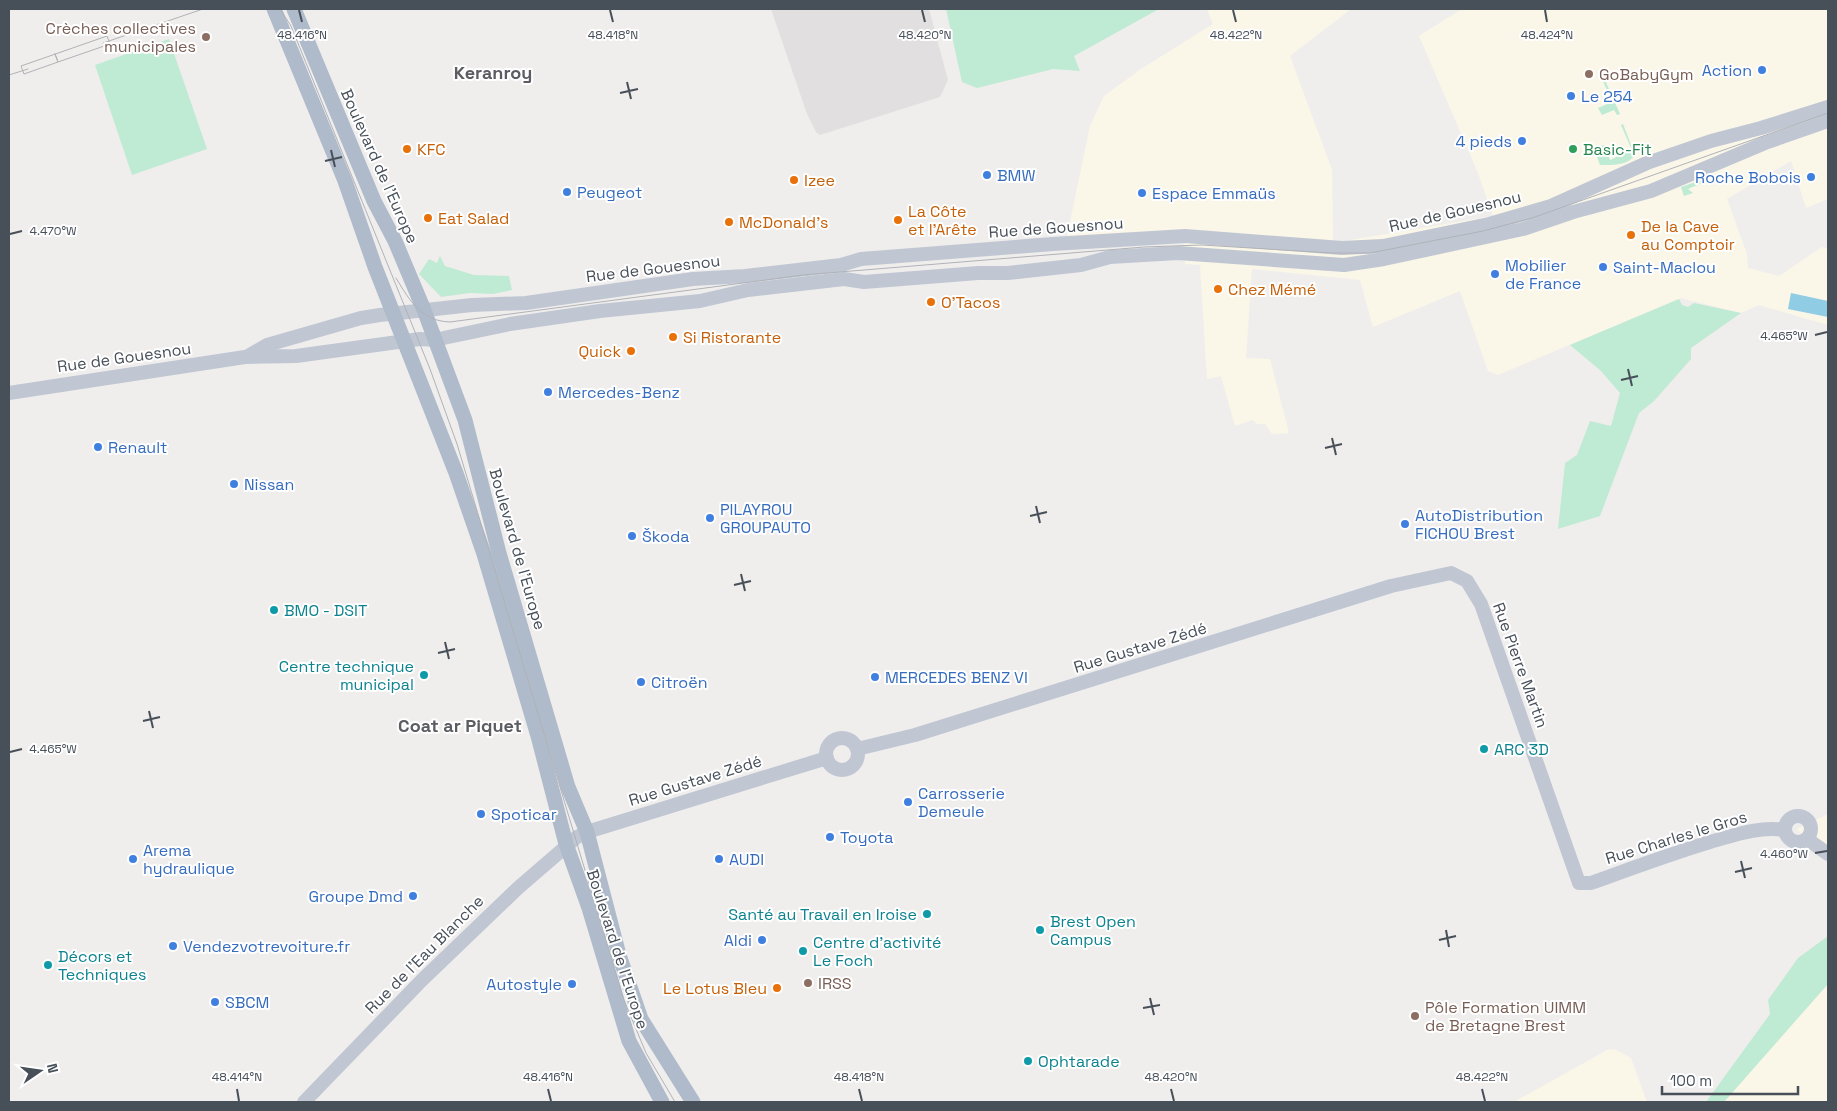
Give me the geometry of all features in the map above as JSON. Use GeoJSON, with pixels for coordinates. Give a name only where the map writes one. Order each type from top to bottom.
{"type":"FeatureCollection","features":[{"type":"Feature","properties":{"kind":"main road","name":"Boulevard de l'Europe"},"geometry":{"type":"LineString","coordinates":[[274,9],[345,182],[404,342],[456,473],[484,554],[538,736],[641,1019],[693,1102]]}},
{"type":"Feature","properties":{"kind":"main road","name":"Boulevard de l'Europe"},"geometry":{"type":"LineString","coordinates":[[294,9],[374,201],[394,241],[424,310],[465,420],[499,553],[568,787],[589,908],[629,1041],[662,1102]]}},
{"type":"Feature","properties":{"kind":"main road","name":"Rue de Gouesnou"},"geometry":{"type":"LineString","coordinates":[[245,357],[268,345],[361,318],[472,305],[526,303],[693,279],[745,276],[841,265],[861,259],[1185,236],[1342,248],[1383,246],[1489,224],[1551,206],[1647,162],[1828,107]]}},
{"type":"Feature","properties":{"kind":"main road","name":"Rue de Gouesnou"},"geometry":{"type":"LineString","coordinates":[[9,393],[245,357],[296,356],[434,340],[510,324],[700,301],[748,290],[844,279],[864,282],[978,273],[1008,273],[1081,265],[1110,257],[1178,254],[1344,265],[1384,259],[1523,229],[1573,212],[1651,191],[1766,143],[1828,121]]}},
{"type":"Feature","properties":{"kind":"main road","name":"Rue Pierre Martin"},"geometry":{"type":"LineString","coordinates":[[1432,576],[1451,573],[1459,576],[1474,590],[1579,883]]}},
{"type":"Feature","properties":{"kind":"main road","name":"Rue Gustave Zédé"},"geometry":{"type":"LineString","coordinates":[[857,750],[915,735],[1364,594],[1432,576]]}},
{"type":"Feature","properties":{"kind":"main road"},"geometry":{"type":"LineString","coordinates":[[839,739],[848,740],[857,750],[855,762],[844,770],[835,768],[827,758],[826,753],[830,744],[839,739]]}},
{"type":"Feature","properties":{"kind":"main road","name":"Rue Gustave Zédé"},"geometry":{"type":"LineString","coordinates":[[576,838],[827,758]]}},
{"type":"Feature","properties":{"kind":"main road"},"geometry":{"type":"LineString","coordinates":[[1802,817],[1811,825],[1811,832],[1807,839],[1795,842],[1788,838],[1785,830],[1791,818],[1802,817]]}},
{"type":"Feature","properties":{"kind":"main road","name":"Rue Charles le Gros"},"geometry":{"type":"LineString","coordinates":[[1579,883],[1590,883],[1680,851],[1748,832],[1762,829],[1785,830]]}},
{"type":"Feature","properties":{"kind":"main road","name":"Rue de l'Eau Blanche"},"geometry":{"type":"LineString","coordinates":[[304,1102],[422,980],[576,838]]}},
{"type":"Feature","properties":{"kind":"main road"},"geometry":{"type":"LineString","coordinates":[[1807,839],[1828,854]]}},
{"type":"Feature","properties":{"kind":"shaded area"},"geometry":{"type":"Polygon","coordinates":[[[771,9],[929,9],[948,80],[940,97],[820,135],[816,132],[807,114],[771,9]]]}},
{"type":"Feature","properties":{"kind":"shaded area"},"geometry":{"type":"Polygon","coordinates":[[[1207,9],[1351,9],[1290,56],[1332,170],[1333,243],[1493,216],[1478,173],[1419,36],[1462,9],[1828,9],[1828,199],[1806,208],[1791,161],[1727,199],[1747,254],[1748,268],[1779,276],[1822,247],[1828,249],[1828,325],[1759,305],[1741,313],[1681,298],[1498,375],[1488,371],[1460,291],[1373,327],[1360,280],[1252,269],[1246,358],[1270,359],[1289,433],[1272,434],[1265,424],[1256,424],[1253,420],[1235,426],[1221,376],[1207,379],[1200,265],[1185,264],[1183,234],[1067,236],[1090,126],[1104,96],[1141,69],[1213,24],[1207,9]]]}},
{"type":"Feature","properties":{"kind":"shaded area"},"geometry":{"type":"Polygon","coordinates":[[[1828,814],[1828,860],[1797,829],[1828,814]]]}},
{"type":"Feature","properties":{"kind":"shaded area"},"geometry":{"type":"Polygon","coordinates":[[[1828,984],[1828,1102],[1724,1102],[1794,1019],[1828,984]]]}},
{"type":"Feature","properties":{"kind":"shaded area"},"geometry":{"type":"Polygon","coordinates":[[[1614,1049],[1631,1058],[1647,1102],[1514,1102],[1607,1050],[1614,1049]]]}},
{"type":"Feature","properties":{"kind":"green space"},"geometry":{"type":"Polygon","coordinates":[[[946,9],[1159,9],[1074,56],[1080,71],[1053,69],[977,88],[962,82],[946,9]]]}},
{"type":"Feature","properties":{"kind":"green space"},"geometry":{"type":"Polygon","coordinates":[[[169,39],[207,149],[132,175],[95,65],[169,39]]]}},
{"type":"Feature","properties":{"kind":"green space"},"geometry":{"type":"Polygon","coordinates":[[[1604,78],[1620,114],[1617,115],[1614,110],[1602,115],[1598,108],[1612,102],[1602,79],[1604,78]]]}},
{"type":"Feature","properties":{"kind":"green space"},"geometry":{"type":"Polygon","coordinates":[[[1623,124],[1635,155],[1624,163],[1600,165],[1594,149],[1604,145],[1610,160],[1632,150],[1621,125],[1623,124]]]}},
{"type":"Feature","properties":{"kind":"green space"},"geometry":{"type":"Polygon","coordinates":[[[1707,178],[1713,186],[1707,181],[1688,189],[1693,193],[1684,196],[1681,187],[1707,178]]]}},
{"type":"Feature","properties":{"kind":"green space"},"geometry":{"type":"Polygon","coordinates":[[[440,256],[445,266],[474,275],[509,276],[512,290],[493,294],[470,293],[441,297],[419,274],[429,259],[437,263],[440,256]]]}},
{"type":"Feature","properties":{"kind":"green space"},"geometry":{"type":"Polygon","coordinates":[[[1679,299],[1682,305],[1688,307],[1694,303],[1741,313],[1691,348],[1691,359],[1654,401],[1639,413],[1600,516],[1558,529],[1565,463],[1577,455],[1590,421],[1611,426],[1620,393],[1601,371],[1570,345],[1679,299]]]}},
{"type":"Feature","properties":{"kind":"green space"},"geometry":{"type":"Polygon","coordinates":[[[1828,936],[1828,984],[1724,1102],[1706,1102],[1770,1014],[1768,1000],[1798,958],[1828,936]]]}},
{"type":"Feature","properties":{"kind":"water"},"geometry":{"type":"Polygon","coordinates":[[[1791,293],[1828,301],[1828,317],[1788,309],[1791,293]]]}},
{"type":"Feature","properties":{"kind":"tram line"},"geometry":{"type":"LineString","coordinates":[[103,43],[203,9]]}},
{"type":"Feature","properties":{"kind":"tram line"},"geometry":{"type":"LineString","coordinates":[[280,9],[291,26],[430,369],[457,444],[624,1000],[646,1053],[675,1102]]}},
{"type":"Feature","properties":{"kind":"tram line"},"geometry":{"type":"LineString","coordinates":[[55,54],[58,62],[24,74],[21,66],[107,36],[110,44],[58,62],[55,54]]}},
{"type":"Feature","properties":{"kind":"tram line"},"geometry":{"type":"LineString","coordinates":[[9,75],[28,69]]}},
{"type":"Feature","properties":{"kind":"tram line"},"geometry":{"type":"LineString","coordinates":[[396,278],[412,302],[424,314],[440,321],[450,322],[803,275],[1144,247],[1202,245],[1332,253],[1370,253],[1483,231],[1532,218],[1828,113]]}},
{"type":"Feature","properties":{"kind":"place","name":"Crèches collectives municipales"},"geometry":{"type":"Point","coordinates":[206,37]}},
{"type":"Feature","properties":{"kind":"place","name":"Action"},"geometry":{"type":"Point","coordinates":[1762,70]}},
{"type":"Feature","properties":{"kind":"place","name":"GoBabyGym"},"geometry":{"type":"Point","coordinates":[1589,74]}},
{"type":"Feature","properties":{"kind":"place","name":"Le 254"},"geometry":{"type":"Point","coordinates":[1571,96]}},
{"type":"Feature","properties":{"kind":"place","name":"4 pieds"},"geometry":{"type":"Point","coordinates":[1522,141]}},
{"type":"Feature","properties":{"kind":"place","name":"KFC"},"geometry":{"type":"Point","coordinates":[407,149]}},
{"type":"Feature","properties":{"kind":"place","name":"Basic-Fit"},"geometry":{"type":"Point","coordinates":[1573,149]}},
{"type":"Feature","properties":{"kind":"place","name":"BMW"},"geometry":{"type":"Point","coordinates":[987,175]}},
{"type":"Feature","properties":{"kind":"place","name":"Roche Bobois"},"geometry":{"type":"Point","coordinates":[1811,177]}},
{"type":"Feature","properties":{"kind":"place","name":"Izee"},"geometry":{"type":"Point","coordinates":[794,180]}},
{"type":"Feature","properties":{"kind":"place","name":"Peugeot"},"geometry":{"type":"Point","coordinates":[567,192]}},
{"type":"Feature","properties":{"kind":"place","name":"Espace Emmaüs"},"geometry":{"type":"Point","coordinates":[1142,193]}},
{"type":"Feature","properties":{"kind":"place","name":"Eat Salad"},"geometry":{"type":"Point","coordinates":[428,218]}},
{"type":"Feature","properties":{"kind":"place","name":"La Côte et l’Arête"},"geometry":{"type":"Point","coordinates":[898,220]}},
{"type":"Feature","properties":{"kind":"place","name":"McDonald's"},"geometry":{"type":"Point","coordinates":[729,222]}},
{"type":"Feature","properties":{"kind":"place","name":"De la Cave au Comptoir"},"geometry":{"type":"Point","coordinates":[1631,235]}},
{"type":"Feature","properties":{"kind":"place","name":"Saint-Maclou"},"geometry":{"type":"Point","coordinates":[1603,267]}},
{"type":"Feature","properties":{"kind":"place","name":"Mobilier de France"},"geometry":{"type":"Point","coordinates":[1495,274]}},
{"type":"Feature","properties":{"kind":"place","name":"Chez Mémé"},"geometry":{"type":"Point","coordinates":[1218,289]}},
{"type":"Feature","properties":{"kind":"place","name":"O'Tacos"},"geometry":{"type":"Point","coordinates":[931,302]}},
{"type":"Feature","properties":{"kind":"place","name":"Si Ristorante"},"geometry":{"type":"Point","coordinates":[673,337]}},
{"type":"Feature","properties":{"kind":"place","name":"Quick"},"geometry":{"type":"Point","coordinates":[631,351]}},
{"type":"Feature","properties":{"kind":"place","name":"Mercedes-Benz"},"geometry":{"type":"Point","coordinates":[548,392]}},
{"type":"Feature","properties":{"kind":"place","name":"Renault"},"geometry":{"type":"Point","coordinates":[98,447]}},
{"type":"Feature","properties":{"kind":"place","name":"Nissan"},"geometry":{"type":"Point","coordinates":[234,484]}},
{"type":"Feature","properties":{"kind":"place","name":"PILAYROU GROUPAUTO"},"geometry":{"type":"Point","coordinates":[710,518]}},
{"type":"Feature","properties":{"kind":"place","name":"AutoDistribution FICHOU Brest"},"geometry":{"type":"Point","coordinates":[1405,524]}},
{"type":"Feature","properties":{"kind":"place","name":"Škoda"},"geometry":{"type":"Point","coordinates":[632,536]}},
{"type":"Feature","properties":{"kind":"place","name":"BMO - DSIT"},"geometry":{"type":"Point","coordinates":[274,610]}},
{"type":"Feature","properties":{"kind":"place","name":"Centre technique municipal"},"geometry":{"type":"Point","coordinates":[424,675]}},
{"type":"Feature","properties":{"kind":"place","name":"MERCEDES BENZ VI"},"geometry":{"type":"Point","coordinates":[875,677]}},
{"type":"Feature","properties":{"kind":"place","name":"Citroën"},"geometry":{"type":"Point","coordinates":[641,682]}},
{"type":"Feature","properties":{"kind":"place","name":"ARC 3D"},"geometry":{"type":"Point","coordinates":[1484,749]}},
{"type":"Feature","properties":{"kind":"place","name":"Carrosserie Demeule"},"geometry":{"type":"Point","coordinates":[908,802]}},
{"type":"Feature","properties":{"kind":"place","name":"Spoticar"},"geometry":{"type":"Point","coordinates":[481,814]}},
{"type":"Feature","properties":{"kind":"place","name":"Toyota"},"geometry":{"type":"Point","coordinates":[830,837]}},
{"type":"Feature","properties":{"kind":"place","name":"Arema hydraulique"},"geometry":{"type":"Point","coordinates":[133,859]}},
{"type":"Feature","properties":{"kind":"place","name":"AUDI"},"geometry":{"type":"Point","coordinates":[719,859]}},
{"type":"Feature","properties":{"kind":"place","name":"Groupe Dmd"},"geometry":{"type":"Point","coordinates":[413,896]}},
{"type":"Feature","properties":{"kind":"place","name":"Santé au Travail en Iroise"},"geometry":{"type":"Point","coordinates":[927,914]}},
{"type":"Feature","properties":{"kind":"place","name":"Brest Open Campus"},"geometry":{"type":"Point","coordinates":[1040,930]}},
{"type":"Feature","properties":{"kind":"place","name":"Aldi"},"geometry":{"type":"Point","coordinates":[762,940]}},
{"type":"Feature","properties":{"kind":"place","name":"Vendezvotrevoiture.fr"},"geometry":{"type":"Point","coordinates":[173,946]}},
{"type":"Feature","properties":{"kind":"place","name":"Centre d'activité Le Foch"},"geometry":{"type":"Point","coordinates":[803,951]}},
{"type":"Feature","properties":{"kind":"place","name":"Décors et Techniques"},"geometry":{"type":"Point","coordinates":[48,965]}},
{"type":"Feature","properties":{"kind":"place","name":"IRSS"},"geometry":{"type":"Point","coordinates":[808,983]}},
{"type":"Feature","properties":{"kind":"place","name":"Autostyle"},"geometry":{"type":"Point","coordinates":[572,984]}},
{"type":"Feature","properties":{"kind":"place","name":"Le Lotus Bleu"},"geometry":{"type":"Point","coordinates":[777,988]}},
{"type":"Feature","properties":{"kind":"place","name":"SBCM"},"geometry":{"type":"Point","coordinates":[215,1002]}},
{"type":"Feature","properties":{"kind":"place","name":"Pôle Formation UIMM de Bretagne Brest"},"geometry":{"type":"Point","coordinates":[1415,1016]}},
{"type":"Feature","properties":{"kind":"place","name":"Ophtarade"},"geometry":{"type":"Point","coordinates":[1028,1061]}},
{"type":"Feature","properties":{"kind":"district","name":"Keranroy"},"geometry":{"type":"Point","coordinates":[493,73]}},
{"type":"Feature","properties":{"kind":"district","name":"Coat ar Piquet"},"geometry":{"type":"Point","coordinates":[460,726]}}]}
